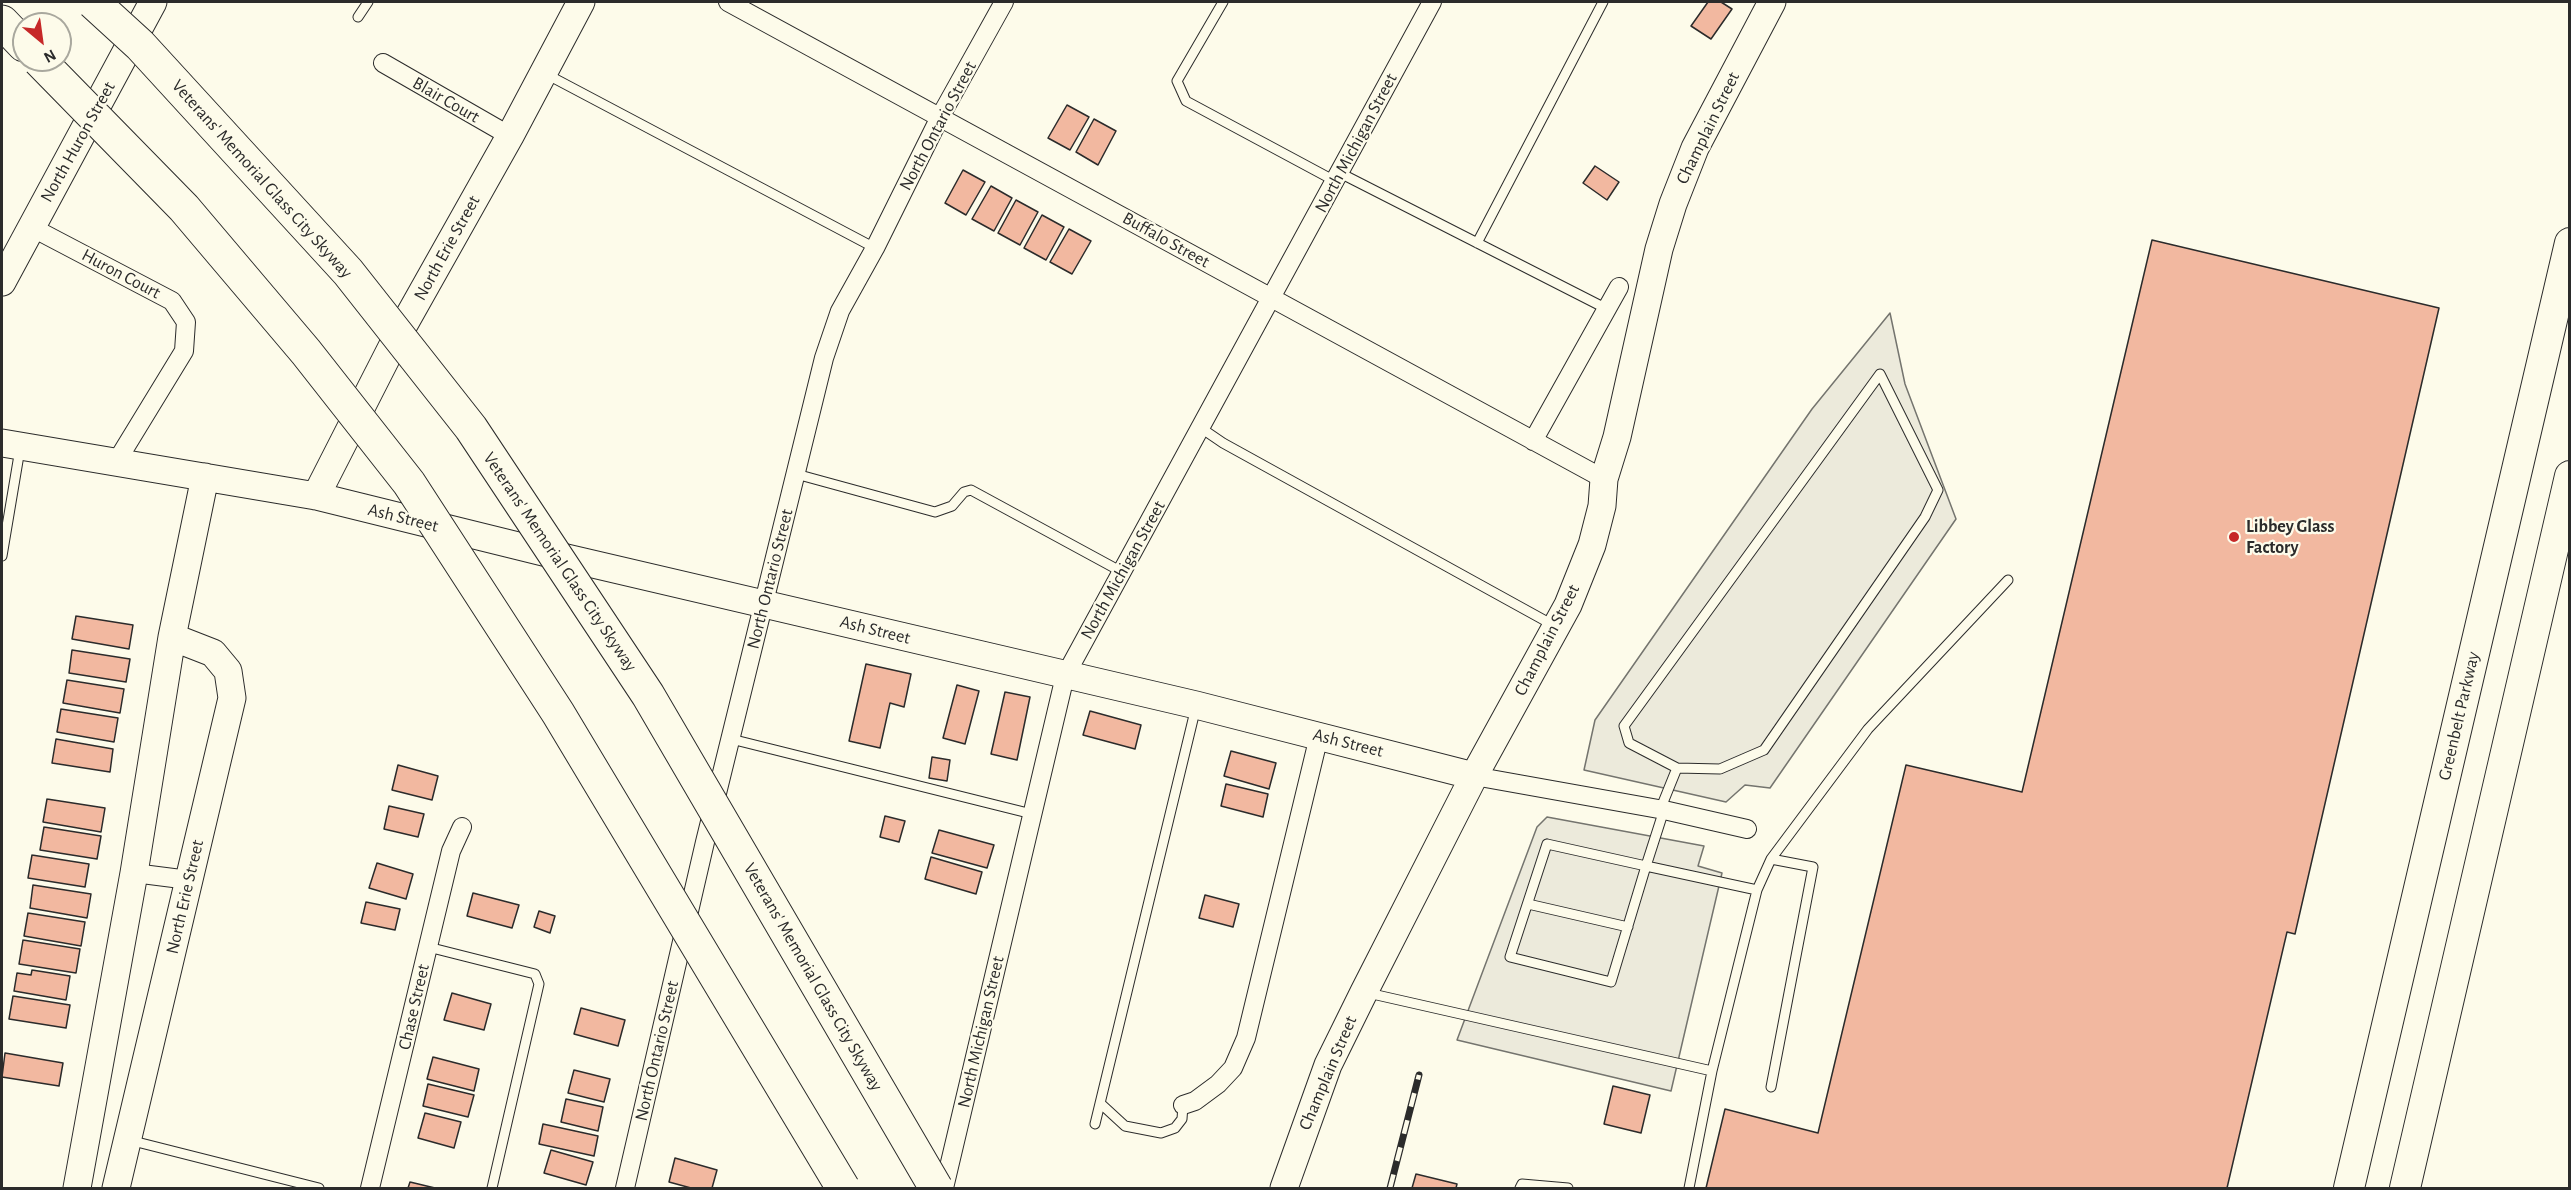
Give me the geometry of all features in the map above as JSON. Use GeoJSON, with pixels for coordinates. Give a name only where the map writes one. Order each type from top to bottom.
{"type":"FeatureCollection","features":[{"type":"Feature","properties":{"kind":"highway","name":"Veterans' Memorial Glass City Skyway"},"geometry":{"type":"LineString","coordinates":[[93,2],[140,45],[348,272],[471,428],[648,694],[936,1188]]}},
{"type":"Feature","properties":{"kind":"highway"},"geometry":{"type":"LineString","coordinates":[[51,72],[184,208],[306,352],[409,483],[558,713],[843,1188]]}},
{"type":"Feature","properties":{"kind":"highway"},"geometry":{"type":"LineString","coordinates":[[648,694],[962,1188]]}},
{"type":"Feature","properties":{"kind":"main road","name":"Greenbelt Parkway"},"geometry":{"type":"LineString","coordinates":[[2349,1188],[2570,243]]}},
{"type":"Feature","properties":{"kind":"main road"},"geometry":{"type":"LineString","coordinates":[[2405,1188],[2570,476]]}},
{"type":"Feature","properties":{"kind":"street","name":"North Huron Street"},"geometry":{"type":"LineString","coordinates":[[2,282],[153,2]]}},
{"type":"Feature","properties":{"kind":"street","name":"North Erie Street"},"geometry":{"type":"LineString","coordinates":[[316,496],[397,337],[510,136],[581,2]]}},
{"type":"Feature","properties":{"kind":"street","name":"Buffalo Street"},"geometry":{"type":"LineString","coordinates":[[728,2],[1604,479]]}},
{"type":"Feature","properties":{"kind":"street","name":"North Ontario Street"},"geometry":{"type":"LineString","coordinates":[[625,1188],[824,358],[840,311],[875,249],[940,117],[1004,2]]}},
{"type":"Feature","properties":{"kind":"street","name":"North Michigan Street"},"geometry":{"type":"LineString","coordinates":[[944,1188],[1065,676],[1432,2]]}},
{"type":"Feature","properties":{"kind":"street","name":"Champlain Street"},"geometry":{"type":"LineString","coordinates":[[1284,1188],[1328,1065],[1474,776],[1557,628],[1592,545],[1602,506],[1604,479],[1617,436],[1659,249],[1673,204],[1695,148],[1772,2]]}},
{"type":"Feature","properties":{"kind":"street","name":"Blair Court"},"geometry":{"type":"LineString","coordinates":[[382,63],[510,136]]}},
{"type":"Feature","properties":{"kind":"street","name":"Huron Court"},"geometry":{"type":"LineString","coordinates":[[31,226],[172,301],[186,322],[184,351],[115,464]]}},
{"type":"Feature","properties":{"kind":"street"},"geometry":{"type":"LineString","coordinates":[[1533,441],[1619,287]]}},
{"type":"Feature","properties":{"kind":"street","name":"Ash Street"},"geometry":{"type":"LineString","coordinates":[[11,445],[316,496],[567,558],[1196,705],[1474,776],[1662,810],[1747,829]]}},
{"type":"Feature","properties":{"kind":"street"},"geometry":{"type":"LineString","coordinates":[[77,1188],[134,873],[172,637],[205,477]]}},
{"type":"Feature","properties":{"kind":"street","name":"North Erie Street"},"geometry":{"type":"LineString","coordinates":[[116,1188],[232,698],[228,672],[213,653],[172,637]]}},
{"type":"Feature","properties":{"kind":"street"},"geometry":{"type":"LineString","coordinates":[[1183,1105],[1195,1101],[1218,1084],[1233,1068],[1246,1038],[1319,736]]}},
{"type":"Feature","properties":{"kind":"street","name":"Chase Street"},"geometry":{"type":"LineString","coordinates":[[370,1188],[451,851],[462,827]]}},
{"type":"Feature","properties":{"kind":"street"},"geometry":{"type":"LineString","coordinates":[[134,873],[189,880]]}},
{"type":"Feature","properties":{"kind":"lane"},"geometry":{"type":"LineString","coordinates":[[358,17],[368,2]]}},
{"type":"Feature","properties":{"kind":"lane"},"geometry":{"type":"LineString","coordinates":[[1223,2],[1177,81],[1186,101],[1607,309]]}},
{"type":"Feature","properties":{"kind":"lane"},"geometry":{"type":"LineString","coordinates":[[1477,243],[1603,2]]}},
{"type":"Feature","properties":{"kind":"lane"},"geometry":{"type":"LineString","coordinates":[[543,73],[875,249]]}},
{"type":"Feature","properties":{"kind":"lane"},"geometry":{"type":"LineString","coordinates":[[1880,374],[1938,490],[1925,517],[1764,750],[1720,769],[1677,768],[1629,743],[1624,726],[1880,374]]}},
{"type":"Feature","properties":{"kind":"lane"},"geometry":{"type":"LineString","coordinates":[[1201,428],[1223,443],[1557,628]]}},
{"type":"Feature","properties":{"kind":"lane"},"geometry":{"type":"LineString","coordinates":[[2,556],[11,445]]}},
{"type":"Feature","properties":{"kind":"lane"},"geometry":{"type":"LineString","coordinates":[[796,474],[935,512],[952,506],[964,492],[970,490],[1122,572]]}},
{"type":"Feature","properties":{"kind":"lane"},"geometry":{"type":"LineString","coordinates":[[1689,1188],[1712,1071],[1757,891],[1772,859],[1868,729],[2008,580]]}},
{"type":"Feature","properties":{"kind":"lane"},"geometry":{"type":"LineString","coordinates":[[1095,1124],[1196,705]]}},
{"type":"Feature","properties":{"kind":"lane"},"geometry":{"type":"LineString","coordinates":[[731,739],[1032,814]]}},
{"type":"Feature","properties":{"kind":"lane"},"geometry":{"type":"LineString","coordinates":[[1677,768],[1662,810],[1646,866],[1628,927],[1611,982],[1510,957],[1548,844],[1646,866],[1757,891]]}},
{"type":"Feature","properties":{"kind":"lane"},"geometry":{"type":"LineString","coordinates":[[1771,1087],[1813,867],[1772,859]]}},
{"type":"Feature","properties":{"kind":"lane"},"geometry":{"type":"LineString","coordinates":[[1528,904],[1628,927]]}},
{"type":"Feature","properties":{"kind":"lane"},"geometry":{"type":"LineString","coordinates":[[428,947],[535,974],[539,984],[492,1188]]}},
{"type":"Feature","properties":{"kind":"lane"},"geometry":{"type":"LineString","coordinates":[[1364,992],[1712,1071]]}},
{"type":"Feature","properties":{"kind":"lane"},"geometry":{"type":"LineString","coordinates":[[1100,1102],[1125,1126],[1161,1133],[1175,1128],[1182,1119],[1183,1105]]}},
{"type":"Feature","properties":{"kind":"lane"},"geometry":{"type":"LineString","coordinates":[[129,1140],[319,1188]]}},
{"type":"Feature","properties":{"kind":"lane"},"geometry":{"type":"LineString","coordinates":[[1520,1188],[1522,1184],[1568,1188]]}},
{"type":"Feature","properties":{"kind":"shaded area"},"geometry":{"type":"Polygon","coordinates":[[[1890,313],[1905,384],[1956,519],[1770,788],[1745,785],[1726,802],[1584,770],[1595,720],[1812,409],[1890,313]]]}},
{"type":"Feature","properties":{"kind":"shaded area"},"geometry":{"type":"Polygon","coordinates":[[[1547,817],[1704,846],[1698,866],[1722,873],[1671,1091],[1457,1040],[1537,827],[1547,817]]]}},
{"type":"Feature","properties":{"kind":"building"},"geometry":{"type":"Polygon","coordinates":[[[1708,2],[1721,2],[1732,9],[1711,39],[1691,26],[1708,2]]]}},
{"type":"Feature","properties":{"kind":"building"},"geometry":{"type":"Polygon","coordinates":[[[1067,105],[1089,117],[1070,150],[1048,138],[1067,105]]]}},
{"type":"Feature","properties":{"kind":"building"},"geometry":{"type":"Polygon","coordinates":[[[1094,119],[1116,131],[1098,165],[1076,152],[1094,119]]]}},
{"type":"Feature","properties":{"kind":"building"},"geometry":{"type":"Polygon","coordinates":[[[1595,166],[1619,182],[1607,200],[1583,183],[1595,166]]]}},
{"type":"Feature","properties":{"kind":"building"},"geometry":{"type":"Polygon","coordinates":[[[963,170],[985,182],[966,215],[945,203],[963,170]]]}},
{"type":"Feature","properties":{"kind":"building"},"geometry":{"type":"Polygon","coordinates":[[[991,186],[1012,198],[994,231],[972,219],[991,186]]]}},
{"type":"Feature","properties":{"kind":"building"},"geometry":{"type":"Polygon","coordinates":[[[1016,200],[1038,212],[1020,245],[998,233],[1016,200]]]}},
{"type":"Feature","properties":{"kind":"building"},"geometry":{"type":"Polygon","coordinates":[[[1042,215],[1064,227],[1046,260],[1024,248],[1042,215]]]}},
{"type":"Feature","properties":{"kind":"building"},"geometry":{"type":"Polygon","coordinates":[[[1069,229],[1091,241],[1072,274],[1050,262],[1069,229]]]}},
{"type":"Feature","properties":{"kind":"building","name":"Libbey Glass Factory"},"geometry":{"type":"Polygon","coordinates":[[[2152,240],[2439,308],[2295,934],[2287,932],[2227,1188],[1706,1188],[1725,1109],[1818,1133],[1906,765],[2022,792],[2152,240]]]}},
{"type":"Feature","properties":{"kind":"building"},"geometry":{"type":"Polygon","coordinates":[[[76,616],[133,625],[129,649],[72,639],[76,616]]]}},
{"type":"Feature","properties":{"kind":"building"},"geometry":{"type":"Polygon","coordinates":[[[72,650],[130,659],[126,682],[69,673],[72,650]]]}},
{"type":"Feature","properties":{"kind":"building"},"geometry":{"type":"Polygon","coordinates":[[[866,664],[911,674],[904,707],[890,703],[880,748],[849,741],[866,664]]]}},
{"type":"Feature","properties":{"kind":"building"},"geometry":{"type":"Polygon","coordinates":[[[67,680],[124,689],[120,713],[63,703],[67,680]]]}},
{"type":"Feature","properties":{"kind":"building"},"geometry":{"type":"Polygon","coordinates":[[[957,685],[979,691],[965,744],[943,738],[957,685]]]}},
{"type":"Feature","properties":{"kind":"building"},"geometry":{"type":"Polygon","coordinates":[[[1005,692],[1030,697],[1017,760],[991,754],[1005,692]]]}},
{"type":"Feature","properties":{"kind":"building"},"geometry":{"type":"Polygon","coordinates":[[[61,709],[118,718],[114,742],[57,732],[61,709]]]}},
{"type":"Feature","properties":{"kind":"building"},"geometry":{"type":"Polygon","coordinates":[[[1090,711],[1141,725],[1135,749],[1083,735],[1090,711]]]}},
{"type":"Feature","properties":{"kind":"building"},"geometry":{"type":"Polygon","coordinates":[[[56,739],[113,749],[110,772],[52,763],[56,739]]]}},
{"type":"Feature","properties":{"kind":"building"},"geometry":{"type":"Polygon","coordinates":[[[1231,751],[1276,763],[1269,789],[1224,776],[1231,751]]]}},
{"type":"Feature","properties":{"kind":"building"},"geometry":{"type":"Polygon","coordinates":[[[932,757],[950,760],[947,781],[929,778],[932,757]]]}},
{"type":"Feature","properties":{"kind":"building"},"geometry":{"type":"Polygon","coordinates":[[[398,765],[438,776],[432,800],[392,790],[398,765]]]}},
{"type":"Feature","properties":{"kind":"building"},"geometry":{"type":"Polygon","coordinates":[[[1226,784],[1268,794],[1263,817],[1221,806],[1226,784]]]}},
{"type":"Feature","properties":{"kind":"building"},"geometry":{"type":"Polygon","coordinates":[[[47,799],[105,808],[101,832],[43,822],[47,799]]]}},
{"type":"Feature","properties":{"kind":"building"},"geometry":{"type":"Polygon","coordinates":[[[389,806],[424,814],[418,837],[384,829],[389,806]]]}},
{"type":"Feature","properties":{"kind":"building"},"geometry":{"type":"Polygon","coordinates":[[[885,816],[905,821],[899,842],[880,837],[885,816]]]}},
{"type":"Feature","properties":{"kind":"building"},"geometry":{"type":"Polygon","coordinates":[[[44,827],[101,836],[97,859],[40,850],[44,827]]]}},
{"type":"Feature","properties":{"kind":"building"},"geometry":{"type":"Polygon","coordinates":[[[939,830],[994,845],[987,868],[932,853],[939,830]]]}},
{"type":"Feature","properties":{"kind":"building"},"geometry":{"type":"Polygon","coordinates":[[[32,855],[89,864],[85,887],[28,878],[32,855]]]}},
{"type":"Feature","properties":{"kind":"building"},"geometry":{"type":"Polygon","coordinates":[[[931,857],[982,872],[976,894],[925,879],[931,857]]]}},
{"type":"Feature","properties":{"kind":"building"},"geometry":{"type":"Polygon","coordinates":[[[377,863],[413,874],[406,899],[369,888],[377,863]]]}},
{"type":"Feature","properties":{"kind":"building"},"geometry":{"type":"Polygon","coordinates":[[[33,885],[91,894],[87,918],[30,908],[33,885]]]}},
{"type":"Feature","properties":{"kind":"building"},"geometry":{"type":"Polygon","coordinates":[[[473,893],[519,905],[512,928],[467,916],[473,893]]]}},
{"type":"Feature","properties":{"kind":"building"},"geometry":{"type":"Polygon","coordinates":[[[1205,895],[1239,904],[1233,927],[1199,918],[1205,895]]]}},
{"type":"Feature","properties":{"kind":"building"},"geometry":{"type":"Polygon","coordinates":[[[366,902],[400,909],[395,930],[361,923],[366,902]]]}},
{"type":"Feature","properties":{"kind":"building"},"geometry":{"type":"Polygon","coordinates":[[[539,911],[555,916],[550,933],[534,927],[539,911]]]}},
{"type":"Feature","properties":{"kind":"building"},"geometry":{"type":"Polygon","coordinates":[[[28,913],[85,922],[81,946],[24,936],[28,913]]]}},
{"type":"Feature","properties":{"kind":"building"},"geometry":{"type":"Polygon","coordinates":[[[23,940],[80,949],[76,973],[19,964],[23,940]]]}},
{"type":"Feature","properties":{"kind":"building"},"geometry":{"type":"Polygon","coordinates":[[[32,970],[70,976],[66,1000],[14,991],[17,973],[31,975],[32,970]]]}},
{"type":"Feature","properties":{"kind":"building"},"geometry":{"type":"Polygon","coordinates":[[[452,993],[491,1004],[484,1030],[444,1020],[452,993]]]}},
{"type":"Feature","properties":{"kind":"building"},"geometry":{"type":"Polygon","coordinates":[[[13,996],[70,1005],[66,1028],[9,1019],[13,996]]]}},
{"type":"Feature","properties":{"kind":"building"},"geometry":{"type":"Polygon","coordinates":[[[581,1008],[625,1020],[618,1046],[574,1034],[581,1008]]]}},
{"type":"Feature","properties":{"kind":"building"},"geometry":{"type":"Polygon","coordinates":[[[5,1053],[63,1063],[59,1086],[2,1077],[5,1053]]]}},
{"type":"Feature","properties":{"kind":"building"},"geometry":{"type":"Polygon","coordinates":[[[433,1057],[479,1069],[474,1091],[427,1079],[433,1057]]]}},
{"type":"Feature","properties":{"kind":"building"},"geometry":{"type":"Polygon","coordinates":[[[574,1070],[610,1079],[604,1102],[568,1093],[574,1070]]]}},
{"type":"Feature","properties":{"kind":"building"},"geometry":{"type":"Polygon","coordinates":[[[428,1084],[474,1095],[468,1117],[423,1106],[428,1084]]]}},
{"type":"Feature","properties":{"kind":"building"},"geometry":{"type":"Polygon","coordinates":[[[1613,1086],[1650,1095],[1641,1133],[1604,1124],[1613,1086]]]}},
{"type":"Feature","properties":{"kind":"building"},"geometry":{"type":"Polygon","coordinates":[[[566,1099],[603,1107],[598,1131],[561,1122],[566,1099]]]}},
{"type":"Feature","properties":{"kind":"building"},"geometry":{"type":"Polygon","coordinates":[[[425,1113],[461,1122],[454,1148],[418,1138],[425,1113]]]}},
{"type":"Feature","properties":{"kind":"building"},"geometry":{"type":"Polygon","coordinates":[[[543,1124],[598,1136],[594,1156],[539,1144],[543,1124]]]}},
{"type":"Feature","properties":{"kind":"building"},"geometry":{"type":"Polygon","coordinates":[[[551,1150],[593,1162],[586,1185],[544,1173],[551,1150]]]}},
{"type":"Feature","properties":{"kind":"building"},"geometry":{"type":"Polygon","coordinates":[[[675,1158],[717,1170],[712,1188],[691,1188],[669,1182],[675,1158]]]}},
{"type":"Feature","properties":{"kind":"building"},"geometry":{"type":"Polygon","coordinates":[[[1416,1174],[1457,1184],[1456,1188],[1412,1188],[1416,1174]]]}},
{"type":"Feature","properties":{"kind":"building"},"geometry":{"type":"Polygon","coordinates":[[[410,1182],[435,1188],[408,1188],[410,1182]]]}},
{"type":"Feature","properties":{"kind":"railway"},"geometry":{"type":"LineString","coordinates":[[1390,1188],[1419,1075]]}},
{"type":"Feature","properties":{"kind":"place","name":"Libbey Glass Factory"},"geometry":{"type":"Point","coordinates":[2234,537]}}]}
